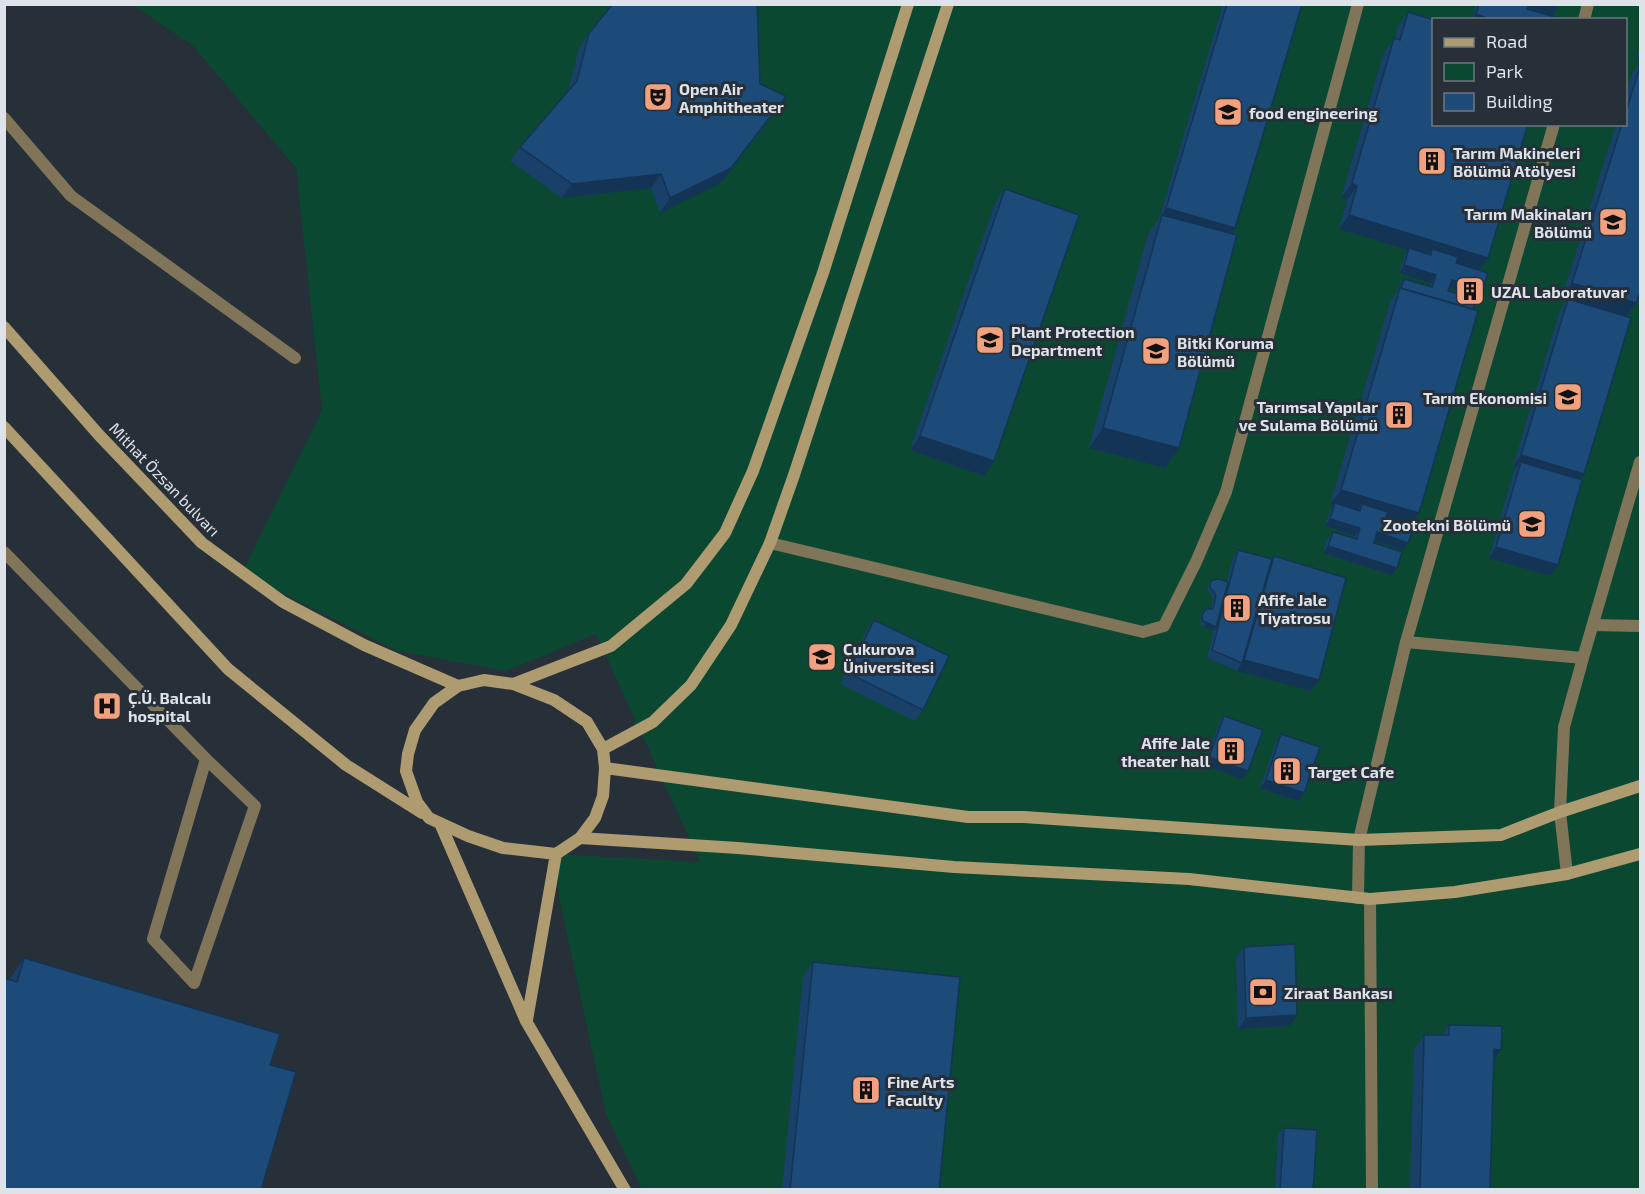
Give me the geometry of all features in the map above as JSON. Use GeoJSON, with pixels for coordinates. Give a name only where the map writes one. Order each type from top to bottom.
{"type":"FeatureCollection","features":[{"type":"Feature","properties":{"kind":"street"},"geometry":{"type":"LineString","coordinates":[[513,684],[610,646],[686,584],[725,533],[753,471],[819,284],[908,4]]}},
{"type":"Feature","properties":{"kind":"street"},"geometry":{"type":"LineString","coordinates":[[603,750],[653,722],[691,684],[731,625],[770,543],[948,4]]}},
{"type":"Feature","properties":{"kind":"street"},"geometry":{"type":"LineString","coordinates":[[770,543],[1143,632],[1164,626],[1196,562],[1226,492],[1358,4]]}},
{"type":"Feature","properties":{"kind":"street"},"geometry":{"type":"LineString","coordinates":[[4,118],[71,196],[295,358]]}},
{"type":"Feature","properties":{"kind":"street"},"geometry":{"type":"LineString","coordinates":[[1372,1190],[1364,898],[1359,840],[1406,642],[1553,126]]}},
{"type":"Feature","properties":{"kind":"street","name":"Mithat Özsan bulvarı"},"geometry":{"type":"LineString","coordinates":[[4,327],[99,435],[202,543],[284,602],[364,645],[458,686]]}},
{"type":"Feature","properties":{"kind":"street"},"geometry":{"type":"LineString","coordinates":[[4,427],[228,669],[346,765],[435,820],[468,837],[503,849],[556,854],[580,838],[595,818],[603,796],[605,768],[603,750],[587,722],[554,700],[513,684],[484,680],[458,686],[434,703],[415,730],[406,771],[417,802],[435,820],[526,1021],[625,1190]]}},
{"type":"Feature","properties":{"kind":"street"},"geometry":{"type":"LineString","coordinates":[[1567,874],[1560,812],[1564,727],[1641,462]]}},
{"type":"Feature","properties":{"kind":"street"},"geometry":{"type":"LineString","coordinates":[[4,552],[255,806],[194,983],[153,939],[207,759]]}},
{"type":"Feature","properties":{"kind":"street"},"geometry":{"type":"LineString","coordinates":[[1593,625],[1641,626]]}},
{"type":"Feature","properties":{"kind":"street"},"geometry":{"type":"LineString","coordinates":[[1406,642],[1583,658]]}},
{"type":"Feature","properties":{"kind":"street"},"geometry":{"type":"LineString","coordinates":[[605,768],[968,817],[1024,817],[1359,840],[1501,835],[1560,812],[1641,786]]}},
{"type":"Feature","properties":{"kind":"street"},"geometry":{"type":"LineString","coordinates":[[580,838],[738,848],[954,867],[1189,879],[1364,898],[1455,892],[1567,874],[1641,854]]}},
{"type":"Feature","properties":{"kind":"street"},"geometry":{"type":"LineString","coordinates":[[526,1021],[556,854]]}},
{"type":"Feature","properties":{"kind":"green space","name":"Çukurova Üniversitesi"},"geometry":{"type":"Polygon","coordinates":[[[133,5],[1640,5],[1640,1189],[642,1189],[606,1114],[559,898],[556,854],[700,862],[638,726],[633,724],[635,720],[596,634],[506,671],[397,651],[242,573],[322,410],[296,168],[193,46],[133,5]]]}},
{"type":"Feature","properties":{"kind":"building"},"geometry":{"type":"Polygon","coordinates":[[[613,4],[757,4],[760,84],[786,96],[731,168],[670,198],[661,174],[572,184],[520,147],[577,81],[589,33],[613,4]]]}},
{"type":"Feature","properties":{"kind":"building","name":"food engineering"},"geometry":{"type":"Polygon","coordinates":[[[1227,4],[1302,4],[1235,228],[1166,208],[1227,4]]]}},
{"type":"Feature","properties":{"kind":"building"},"geometry":{"type":"Polygon","coordinates":[[[1479,4],[1529,4],[1527,9],[1558,18],[1487,18],[1476,14],[1479,4]]]}},
{"type":"Feature","properties":{"kind":"building","name":"Tarım Makineleri Bölümü Atölyesi"},"geometry":{"type":"Polygon","coordinates":[[[1408,12],[1432,19],[1432,126],[1527,126],[1488,258],[1349,215],[1357,186],[1352,183],[1394,38],[1400,40],[1408,12]]]}},
{"type":"Feature","properties":{"kind":"building","name":"Tarım Makinaları Bölümü"},"geometry":{"type":"Polygon","coordinates":[[[1641,63],[1641,290],[1636,303],[1572,283],[1621,126],[1627,126],[1627,109],[1641,63]]]}},
{"type":"Feature","properties":{"kind":"building","name":"Plant Protection Department"},"geometry":{"type":"Polygon","coordinates":[[[1005,189],[1079,215],[994,461],[920,436],[1005,189]]]}},
{"type":"Feature","properties":{"kind":"building","name":"Bitki Koruma Bölümü"},"geometry":{"type":"Polygon","coordinates":[[[1162,215],[1237,235],[1179,448],[1103,428],[1162,215]]]}},
{"type":"Feature","properties":{"kind":"building"},"geometry":{"type":"Polygon","coordinates":[[[1409,248],[1431,255],[1432,249],[1458,257],[1456,263],[1488,273],[1483,289],[1452,280],[1448,291],[1476,299],[1473,309],[1401,288],[1404,279],[1432,287],[1436,275],[1404,265],[1409,248]]]}},
{"type":"Feature","properties":{"kind":"building","name":"Tarımsal Yapılar ve Sulama Bölümü"},"geometry":{"type":"Polygon","coordinates":[[[1400,288],[1478,311],[1419,513],[1341,490],[1400,288]]]}},
{"type":"Feature","properties":{"kind":"building","name":"Tarım Ekonomisi"},"geometry":{"type":"Polygon","coordinates":[[[1568,299],[1631,318],[1584,474],[1521,455],[1568,299]]]}},
{"type":"Feature","properties":{"kind":"building","name":"Zootekni Bölümü"},"geometry":{"type":"Polygon","coordinates":[[[1521,462],[1582,480],[1558,565],[1496,547],[1521,462]]]}},
{"type":"Feature","properties":{"kind":"building"},"geometry":{"type":"Polygon","coordinates":[[[1335,503],[1360,511],[1362,504],[1388,512],[1386,517],[1414,526],[1408,543],[1377,532],[1374,543],[1402,552],[1397,568],[1328,546],[1333,532],[1357,539],[1360,528],[1330,519],[1335,503]]]}},
{"type":"Feature","properties":{"kind":"building","name":"Afife Jale Tiyatrosu"},"geometry":{"type":"Polygon","coordinates":[[[1238,550],[1272,559],[1242,663],[1212,650],[1238,550]]]}},
{"type":"Feature","properties":{"kind":"building"},"geometry":{"type":"Polygon","coordinates":[[[1274,556],[1346,578],[1319,680],[1244,660],[1274,556]]]}},
{"type":"Feature","properties":{"kind":"building"},"geometry":{"type":"Polygon","coordinates":[[[1219,579],[1228,582],[1216,627],[1203,621],[1202,615],[1206,609],[1213,609],[1216,595],[1210,583],[1212,580],[1219,579]]]}},
{"type":"Feature","properties":{"kind":"building"},"geometry":{"type":"Polygon","coordinates":[[[874,620],[949,656],[923,710],[848,673],[874,620]]]}},
{"type":"Feature","properties":{"kind":"building","name":"Afife Jale theater hall"},"geometry":{"type":"Polygon","coordinates":[[[1224,716],[1263,730],[1248,771],[1209,757],[1224,716]]]}},
{"type":"Feature","properties":{"kind":"building","name":"Target Cafe"},"geometry":{"type":"Polygon","coordinates":[[[1281,734],[1320,747],[1304,793],[1266,780],[1281,734]]]}},
{"type":"Feature","properties":{"kind":"building","name":"Ziraat Bankası"},"geometry":{"type":"Polygon","coordinates":[[[1295,944],[1297,1015],[1246,1018],[1244,947],[1295,944]]]}},
{"type":"Feature","properties":{"kind":"building"},"geometry":{"type":"Polygon","coordinates":[[[24,958],[280,1034],[270,1065],[296,1072],[261,1190],[4,1190],[4,978],[17,982],[24,958]]]}},
{"type":"Feature","properties":{"kind":"building","name":"Fine Arts Faculty"},"geometry":{"type":"Polygon","coordinates":[[[813,962],[960,977],[939,1190],[790,1190],[813,962]]]}},
{"type":"Feature","properties":{"kind":"building"},"geometry":{"type":"Polygon","coordinates":[[[1449,1025],[1502,1026],[1501,1050],[1494,1049],[1490,1190],[1420,1190],[1424,1035],[1449,1035],[1449,1025]]]}},
{"type":"Feature","properties":{"kind":"building"},"geometry":{"type":"Polygon","coordinates":[[[1284,1128],[1317,1130],[1313,1190],[1280,1190],[1284,1128]]]}},
{"type":"Feature","properties":{"kind":"place","name":"Open Air Amphitheater"},"geometry":{"type":"Point","coordinates":[658,97]}},
{"type":"Feature","properties":{"kind":"place","name":"food engineering"},"geometry":{"type":"Point","coordinates":[1228,112]}},
{"type":"Feature","properties":{"kind":"place","name":"Tarım Makineleri Bölümü Atölyesi"},"geometry":{"type":"Point","coordinates":[1432,161]}},
{"type":"Feature","properties":{"kind":"place","name":"Tarım Makinaları Bölümü"},"geometry":{"type":"Point","coordinates":[1613,222]}},
{"type":"Feature","properties":{"kind":"place","name":"UZAL Laboratuvar"},"geometry":{"type":"Point","coordinates":[1470,291]}},
{"type":"Feature","properties":{"kind":"place","name":"Plant Protection Department"},"geometry":{"type":"Point","coordinates":[990,340]}},
{"type":"Feature","properties":{"kind":"place","name":"Bitki Koruma Bölümü"},"geometry":{"type":"Point","coordinates":[1156,351]}},
{"type":"Feature","properties":{"kind":"place","name":"Tarım Ekonomisi"},"geometry":{"type":"Point","coordinates":[1568,397]}},
{"type":"Feature","properties":{"kind":"place","name":"Tarımsal Yapılar ve Sulama Bölümü"},"geometry":{"type":"Point","coordinates":[1399,415]}},
{"type":"Feature","properties":{"kind":"place","name":"Zootekni Bölümü"},"geometry":{"type":"Point","coordinates":[1532,524]}},
{"type":"Feature","properties":{"kind":"place","name":"Afife Jale Tiyatrosu"},"geometry":{"type":"Point","coordinates":[1237,608]}},
{"type":"Feature","properties":{"kind":"place","name":"Çukurova Üniversitesi"},"geometry":{"type":"Point","coordinates":[822,657]}},
{"type":"Feature","properties":{"kind":"place","name":"Ç.Ü. Balcalı hospital"},"geometry":{"type":"Point","coordinates":[107,706]}},
{"type":"Feature","properties":{"kind":"place","name":"Afife Jale theater hall"},"geometry":{"type":"Point","coordinates":[1231,751]}},
{"type":"Feature","properties":{"kind":"place","name":"Target Cafe"},"geometry":{"type":"Point","coordinates":[1287,771]}},
{"type":"Feature","properties":{"kind":"place","name":"Ziraat Bankası"},"geometry":{"type":"Point","coordinates":[1263,992]}},
{"type":"Feature","properties":{"kind":"place","name":"Fine Arts Faculty"},"geometry":{"type":"Point","coordinates":[866,1090]}}]}
